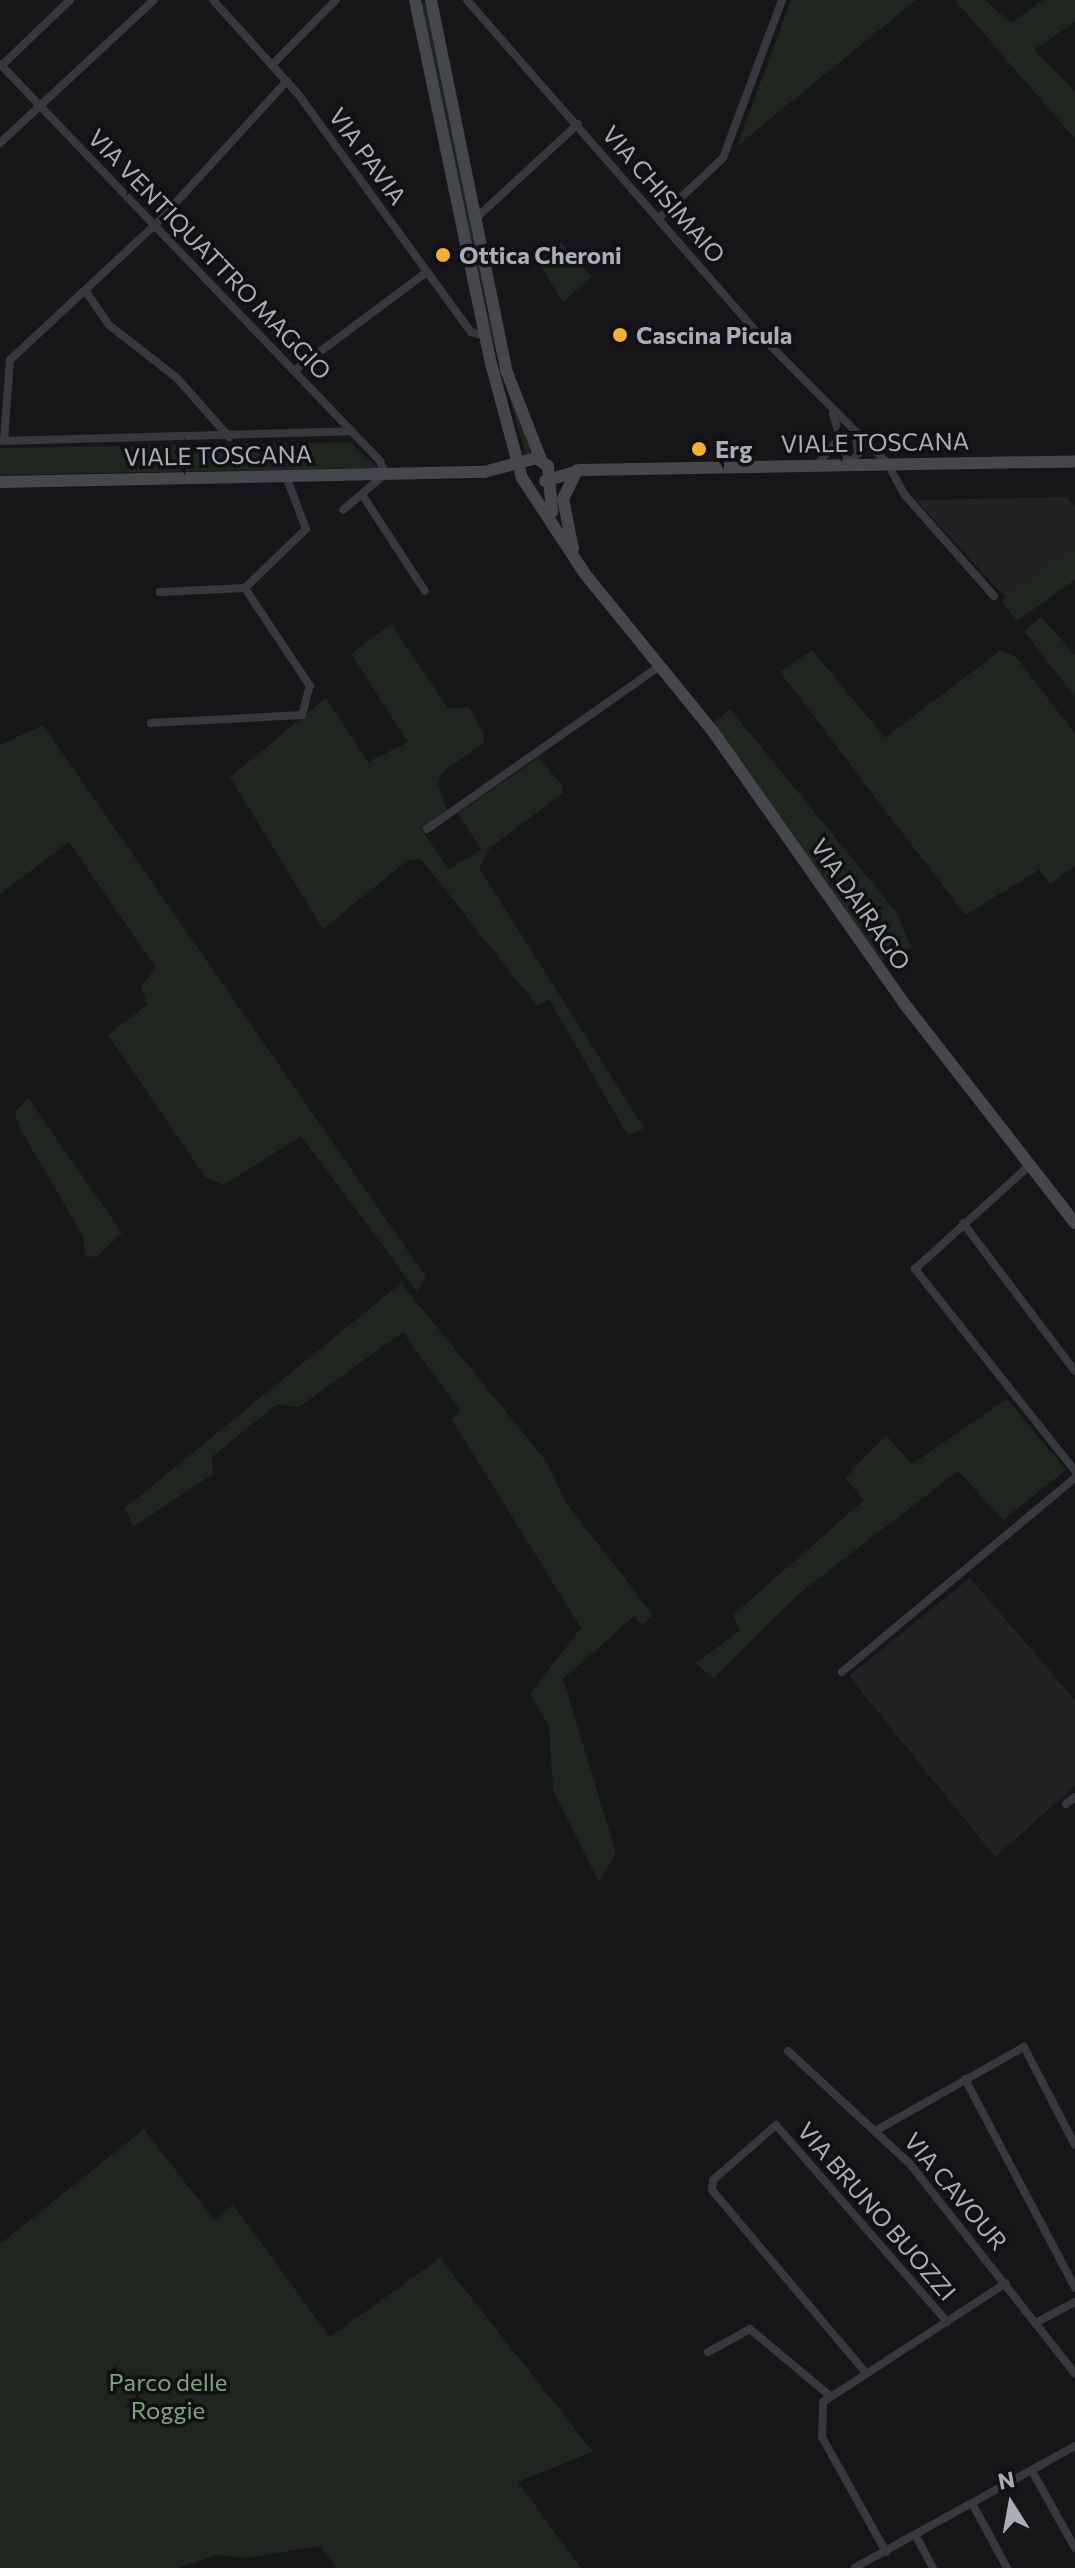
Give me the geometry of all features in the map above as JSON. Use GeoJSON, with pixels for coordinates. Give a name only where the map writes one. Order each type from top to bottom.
{"type":"FeatureCollection","features":[{"type":"Feature","properties":{"kind":"street"},"geometry":{"type":"LineString","coordinates":[[1,64],[70,0]]}},
{"type":"Feature","properties":{"kind":"street"},"geometry":{"type":"LineString","coordinates":[[0,143],[154,0]]}},
{"type":"Feature","properties":{"kind":"street","name":"VIA PAVIA"},"geometry":{"type":"LineString","coordinates":[[213,0],[287,81],[471,332],[485,336]]}},
{"type":"Feature","properties":{"kind":"street"},"geometry":{"type":"LineString","coordinates":[[273,64],[336,0]]}},
{"type":"Feature","properties":{"kind":"street"},"geometry":{"type":"LineString","coordinates":[[415,0],[485,336],[527,483],[553,514]]}},
{"type":"Feature","properties":{"kind":"street"},"geometry":{"type":"LineString","coordinates":[[431,0],[507,375],[543,461],[553,514]]}},
{"type":"Feature","properties":{"kind":"street","name":"VIA CHISIMAIO"},"geometry":{"type":"LineString","coordinates":[[467,0],[833,413],[888,464],[994,596]]}},
{"type":"Feature","properties":{"kind":"street"},"geometry":{"type":"LineString","coordinates":[[658,219],[721,161],[782,0]]}},
{"type":"Feature","properties":{"kind":"street","name":"VIA VENTIQUATTRO MAGGIO"},"geometry":{"type":"LineString","coordinates":[[1,64],[352,431],[385,474]]}},
{"type":"Feature","properties":{"kind":"street"},"geometry":{"type":"LineString","coordinates":[[2,441],[6,365],[155,225],[287,81]]}},
{"type":"Feature","properties":{"kind":"street"},"geometry":{"type":"LineString","coordinates":[[474,219],[578,124]]}},
{"type":"Feature","properties":{"kind":"street"},"geometry":{"type":"LineString","coordinates":[[294,371],[427,272]]}},
{"type":"Feature","properties":{"kind":"street"},"geometry":{"type":"LineString","coordinates":[[85,290],[109,325],[174,375],[229,437]]}},
{"type":"Feature","properties":{"kind":"street","name":"VIA CHISIMAIO"},"geometry":{"type":"LineString","coordinates":[[833,413],[848,465]]}},
{"type":"Feature","properties":{"kind":"street","name":"VIALE TOSCANA"},"geometry":{"type":"LineString","coordinates":[[2,441],[229,437],[352,431]]}},
{"type":"Feature","properties":{"kind":"street"},"geometry":{"type":"LineString","coordinates":[[817,465],[838,434]]}},
{"type":"Feature","properties":{"kind":"street"},"geometry":{"type":"LineString","coordinates":[[848,465],[858,454],[856,435]]}},
{"type":"Feature","properties":{"kind":"street","name":"VIALE TOSCANA"},"geometry":{"type":"LineString","coordinates":[[0,482],[484,472],[543,461],[579,470]]}},
{"type":"Feature","properties":{"kind":"street","name":"VIALE TOSCANA"},"geometry":{"type":"LineString","coordinates":[[484,472],[527,483],[579,470],[1075,461]]}},
{"type":"Feature","properties":{"kind":"street"},"geometry":{"type":"LineString","coordinates":[[577,563],[563,499],[579,470]]}},
{"type":"Feature","properties":{"kind":"street"},"geometry":{"type":"LineString","coordinates":[[343,510],[385,474]]}},
{"type":"Feature","properties":{"kind":"street"},"geometry":{"type":"LineString","coordinates":[[160,592],[245,588],[306,529],[286,476]]}},
{"type":"Feature","properties":{"kind":"street"},"geometry":{"type":"LineString","coordinates":[[363,496],[425,591]]}},
{"type":"Feature","properties":{"kind":"street","name":"VIA DAIRAGO"},"geometry":{"type":"LineString","coordinates":[[553,514],[577,563],[660,666],[1075,1223]]}},
{"type":"Feature","properties":{"kind":"street"},"geometry":{"type":"LineString","coordinates":[[151,723],[302,715],[310,686],[245,588]]}},
{"type":"Feature","properties":{"kind":"street"},"geometry":{"type":"LineString","coordinates":[[427,829],[660,666]]}},
{"type":"Feature","properties":{"kind":"street"},"geometry":{"type":"LineString","coordinates":[[1030,1165],[915,1269],[1075,1471]]}},
{"type":"Feature","properties":{"kind":"street"},"geometry":{"type":"LineString","coordinates":[[963,1223],[1075,1371]]}},
{"type":"Feature","properties":{"kind":"street"},"geometry":{"type":"LineString","coordinates":[[842,1672],[1075,1478]]}},
{"type":"Feature","properties":{"kind":"street"},"geometry":{"type":"LineString","coordinates":[[1066,1804],[1075,1797]]}},
{"type":"Feature","properties":{"kind":"street"},"geometry":{"type":"LineString","coordinates":[[877,2130],[1024,2047],[1075,2145]]}},
{"type":"Feature","properties":{"kind":"street","name":"VIA CAVOUR"},"geometry":{"type":"LineString","coordinates":[[788,2051],[877,2130],[1006,2283],[1075,2374]]}},
{"type":"Feature","properties":{"kind":"street"},"geometry":{"type":"LineString","coordinates":[[965,2079],[1075,2288]]}},
{"type":"Feature","properties":{"kind":"street","name":"VIA BRUNO BUOZZI"},"geometry":{"type":"LineString","coordinates":[[866,2373],[712,2190],[713,2180],[776,2125],[947,2322]]}},
{"type":"Feature","properties":{"kind":"street"},"geometry":{"type":"LineString","coordinates":[[886,2552],[822,2437],[829,2395],[1006,2283]]}},
{"type":"Feature","properties":{"kind":"street"},"geometry":{"type":"LineString","coordinates":[[1037,2322],[1075,2302]]}},
{"type":"Feature","properties":{"kind":"street"},"geometry":{"type":"LineString","coordinates":[[708,2352],[750,2329],[829,2395]]}},
{"type":"Feature","properties":{"kind":"street"},"geometry":{"type":"LineString","coordinates":[[854,2568],[1075,2446]]}},
{"type":"Feature","properties":{"kind":"street"},"geometry":{"type":"LineString","coordinates":[[1032,2471],[1075,2548]]}},
{"type":"Feature","properties":{"kind":"street"},"geometry":{"type":"LineString","coordinates":[[973,2505],[1007,2568]]}},
{"type":"Feature","properties":{"kind":"street"},"geometry":{"type":"LineString","coordinates":[[916,2536],[933,2568]]}},
{"type":"Feature","properties":{"kind":"shaded area"},"geometry":{"type":"Polygon","coordinates":[[[1067,497],[1075,507],[1075,544],[1006,598],[916,500],[1067,497]]]}},
{"type":"Feature","properties":{"kind":"shaded area"},"geometry":{"type":"Polygon","coordinates":[[[970,1578],[1075,1700],[1075,1786],[995,1857],[849,1676],[970,1578]]]}},
{"type":"Feature","properties":{"kind":"green space"},"geometry":{"type":"Polygon","coordinates":[[[791,0],[916,0],[737,146],[791,0]]]}},
{"type":"Feature","properties":{"kind":"green space"},"geometry":{"type":"Polygon","coordinates":[[[955,0],[985,0],[1011,23],[1043,0],[1075,0],[1075,22],[1034,50],[1075,91],[1075,139],[955,0]]]}},
{"type":"Feature","properties":{"kind":"green space"},"geometry":{"type":"Polygon","coordinates":[[[429,2],[488,315],[531,453],[526,455],[486,317],[419,3],[429,2]]]}},
{"type":"Feature","properties":{"kind":"green space"},"geometry":{"type":"Polygon","coordinates":[[[561,242],[592,277],[563,302],[538,262],[561,242]]]}},
{"type":"Feature","properties":{"kind":"green space"},"geometry":{"type":"Polygon","coordinates":[[[350,442],[378,468],[0,475],[0,448],[350,442]]]}},
{"type":"Feature","properties":{"kind":"green space"},"geometry":{"type":"Polygon","coordinates":[[[1075,544],[1075,580],[1017,621],[1001,601],[1075,544]]]}},
{"type":"Feature","properties":{"kind":"green space"},"geometry":{"type":"Polygon","coordinates":[[[1041,617],[1075,655],[1075,697],[1024,631],[1041,617]]]}},
{"type":"Feature","properties":{"kind":"green space"},"geometry":{"type":"Polygon","coordinates":[[[391,624],[448,708],[469,707],[483,732],[484,743],[441,773],[438,785],[447,810],[421,829],[449,869],[481,850],[458,813],[538,758],[561,783],[563,793],[490,848],[479,868],[644,1128],[628,1136],[549,999],[537,1006],[421,859],[408,860],[323,929],[230,777],[326,698],[368,762],[408,742],[351,654],[391,624]]]}},
{"type":"Feature","properties":{"kind":"green space"},"geometry":{"type":"Polygon","coordinates":[[[812,650],[885,738],[1001,650],[1017,658],[1075,734],[1075,866],[1050,884],[1039,870],[965,915],[780,672],[812,650]]]}},
{"type":"Feature","properties":{"kind":"green space"},"geometry":{"type":"Polygon","coordinates":[[[730,709],[897,913],[911,948],[880,960],[713,723],[730,709]]]}},
{"type":"Feature","properties":{"kind":"green space"},"geometry":{"type":"Polygon","coordinates":[[[43,725],[426,1277],[417,1292],[301,1136],[224,1185],[206,1178],[108,1035],[147,1005],[141,986],[156,968],[69,842],[0,894],[0,745],[43,725]]]}},
{"type":"Feature","properties":{"kind":"green space"},"geometry":{"type":"Polygon","coordinates":[[[28,1098],[122,1233],[98,1256],[86,1257],[83,1236],[19,1127],[15,1112],[28,1098]]]}},
{"type":"Feature","properties":{"kind":"green space"},"geometry":{"type":"Polygon","coordinates":[[[401,1283],[546,1461],[567,1504],[653,1615],[642,1625],[634,1616],[563,1679],[616,1853],[599,1882],[553,1790],[549,1726],[530,1694],[581,1628],[452,1420],[460,1410],[403,1332],[299,1407],[277,1404],[212,1457],[213,1474],[133,1527],[125,1508],[401,1283]]]}},
{"type":"Feature","properties":{"kind":"green space"},"geometry":{"type":"Polygon","coordinates":[[[1007,1399],[1066,1470],[1003,1520],[958,1471],[801,1592],[714,1678],[695,1663],[740,1631],[733,1615],[864,1500],[845,1478],[886,1435],[912,1464],[1007,1399]]]}},
{"type":"Feature","properties":{"kind":"green space","name":"Parco delle Roggie"},"geometry":{"type":"Polygon","coordinates":[[[144,2129],[214,2220],[233,2205],[330,2337],[440,2258],[593,2452],[518,2482],[581,2568],[338,2568],[320,2546],[247,2558],[217,2555],[178,2568],[0,2568],[0,2244],[144,2129]]]}},
{"type":"Feature","properties":{"kind":"place","name":"Ottica Cheroni"},"geometry":{"type":"Point","coordinates":[443,255]}},
{"type":"Feature","properties":{"kind":"place","name":"Cascina Picula"},"geometry":{"type":"Point","coordinates":[620,335]}},
{"type":"Feature","properties":{"kind":"place","name":"Erg"},"geometry":{"type":"Point","coordinates":[699,449]}}]}
